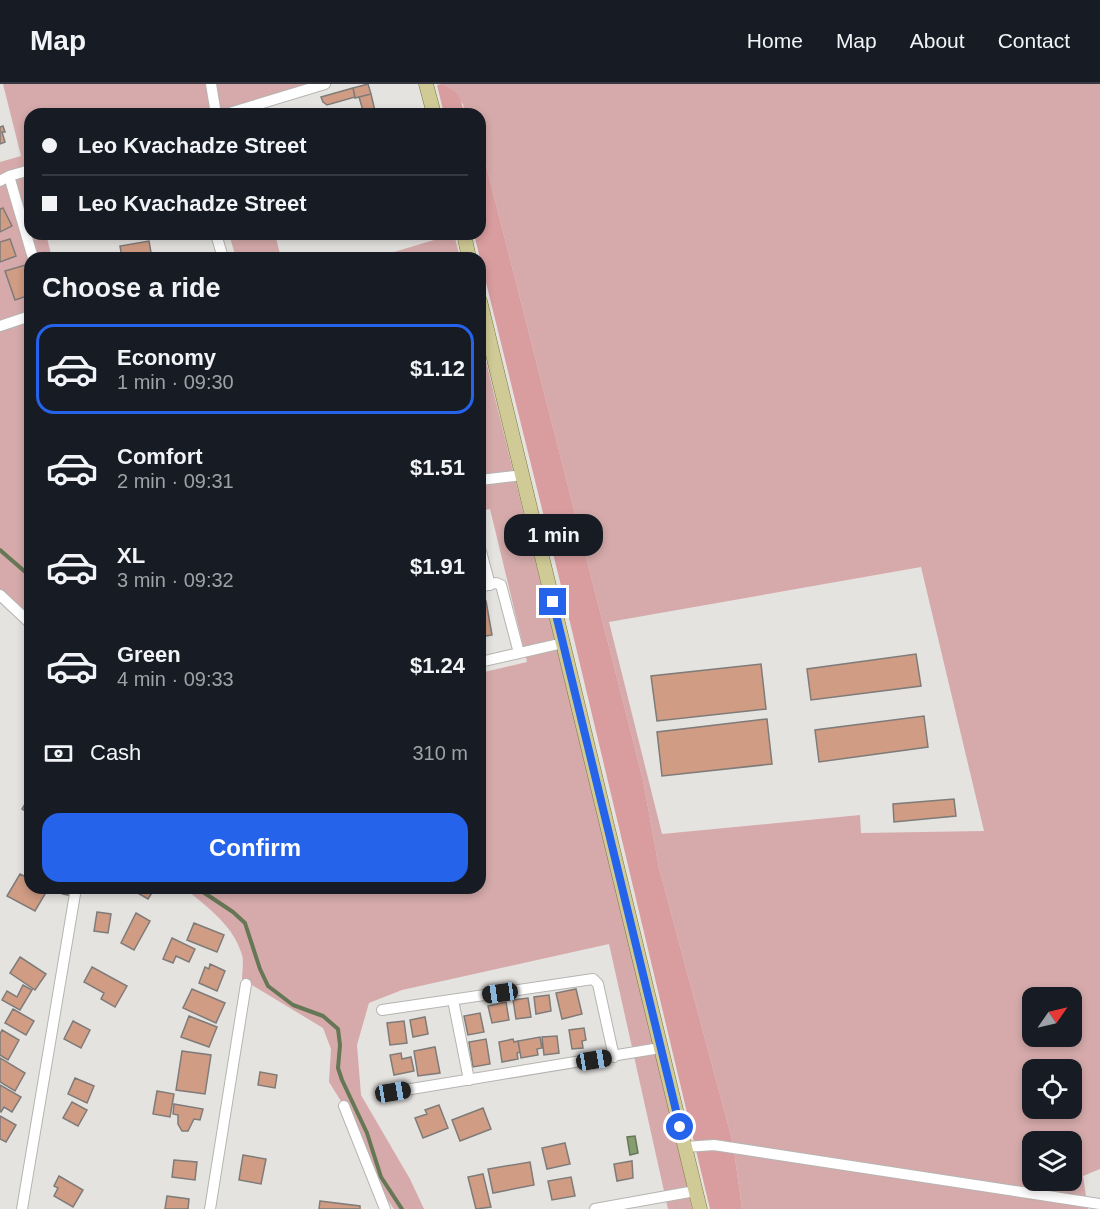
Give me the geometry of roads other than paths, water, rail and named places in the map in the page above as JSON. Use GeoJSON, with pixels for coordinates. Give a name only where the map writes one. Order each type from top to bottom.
{"type":"FeatureCollection","features":[{"type":"Feature","properties":{"kind":"main road"},"geometry":{"type":"LineString","coordinates":[[426,84],[432,108]]}},
{"type":"Feature","properties":{"kind":"main road"},"geometry":{"type":"LineString","coordinates":[[486,325],[700,1209]]}},
{"type":"Feature","properties":{"kind":"street"},"geometry":{"type":"LineString","coordinates":[[211,84],[215,108]]}},
{"type":"Feature","properties":{"kind":"street"},"geometry":{"type":"LineString","coordinates":[[245,108],[325,84]]}},
{"type":"Feature","properties":{"kind":"street"},"geometry":{"type":"LineString","coordinates":[[24,172],[5,179],[24,233]]}},
{"type":"Feature","properties":{"kind":"street"},"geometry":{"type":"LineString","coordinates":[[0,326],[24,318]]}},
{"type":"Feature","properties":{"kind":"street"},"geometry":{"type":"LineString","coordinates":[[486,479],[523,475]]}},
{"type":"Feature","properties":{"kind":"street"},"geometry":{"type":"LineString","coordinates":[[486,586],[499,584],[502,587],[519,652]]}},
{"type":"Feature","properties":{"kind":"street"},"geometry":{"type":"LineString","coordinates":[[0,595],[24,617]]}},
{"type":"Feature","properties":{"kind":"street"},"geometry":{"type":"LineString","coordinates":[[486,660],[563,643]]}},
{"type":"Feature","properties":{"kind":"street"},"geometry":{"type":"LineString","coordinates":[[22,1209],[75,894]]}},
{"type":"Feature","properties":{"kind":"street"},"geometry":{"type":"LineString","coordinates":[[382,1010],[593,979],[598,984],[614,1056]]}},
{"type":"Feature","properties":{"kind":"street"},"geometry":{"type":"LineString","coordinates":[[210,1209],[246,984]]}},
{"type":"Feature","properties":{"kind":"street"},"geometry":{"type":"LineString","coordinates":[[453,1000],[469,1080]]}},
{"type":"Feature","properties":{"kind":"street"},"geometry":{"type":"LineString","coordinates":[[393,1092],[660,1048]]}},
{"type":"Feature","properties":{"kind":"street"},"geometry":{"type":"LineString","coordinates":[[344,1106],[385,1209]]}},
{"type":"Feature","properties":{"kind":"street"},"geometry":{"type":"LineString","coordinates":[[685,1147],[714,1145],[1100,1204]]}},
{"type":"Feature","properties":{"kind":"street"},"geometry":{"type":"LineString","coordinates":[[595,1209],[695,1191]]}},
{"type":"Feature","properties":{"kind":"waterway"},"geometry":{"type":"LineString","coordinates":[[0,550],[24,571]]}},
{"type":"Feature","properties":{"kind":"waterway"},"geometry":{"type":"LineString","coordinates":[[206,894],[245,923],[268,986],[293,1005],[323,1016],[338,1029],[340,1045],[338,1068],[342,1080],[367,1133],[381,1177],[402,1209]]}}]}
